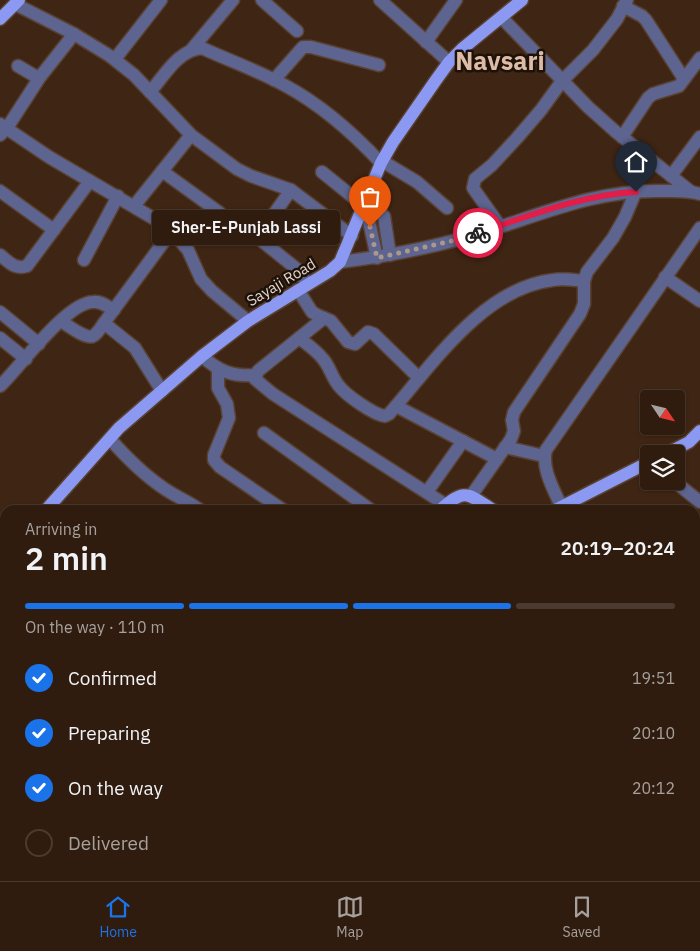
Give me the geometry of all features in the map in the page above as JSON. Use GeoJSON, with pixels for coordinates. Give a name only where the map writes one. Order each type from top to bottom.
{"type":"FeatureCollection","features":[{"type":"Feature","properties":{"kind":"main road","name":"Sayaji Road"},"geometry":{"type":"LineString","coordinates":[[54,505],[119,428],[202,356],[248,321],[330,271],[340,262],[364,209],[382,162],[393,142],[449,62],[522,0]]}},
{"type":"Feature","properties":{"kind":"main road"},"geometry":{"type":"LineString","coordinates":[[0,19],[17,2]]}},
{"type":"Feature","properties":{"kind":"main road"},"geometry":{"type":"LineString","coordinates":[[683,445],[700,431]]}},
{"type":"Feature","properties":{"kind":"main road"},"geometry":{"type":"LineString","coordinates":[[564,505],[640,467]]}},
{"type":"Feature","properties":{"kind":"main road"},"geometry":{"type":"LineString","coordinates":[[446,505],[458,495],[466,494],[485,505]]}},
{"type":"Feature","properties":{"kind":"street"},"geometry":{"type":"LineString","coordinates":[[115,59],[161,0]]}},
{"type":"Feature","properties":{"kind":"street"},"geometry":{"type":"LineString","coordinates":[[192,49],[233,0]]}},
{"type":"Feature","properties":{"kind":"street"},"geometry":{"type":"LineString","coordinates":[[262,0],[297,31]]}},
{"type":"Feature","properties":{"kind":"street"},"geometry":{"type":"LineString","coordinates":[[380,0],[449,62]]}},
{"type":"Feature","properties":{"kind":"street"},"geometry":{"type":"LineString","coordinates":[[426,42],[456,0]]}},
{"type":"Feature","properties":{"kind":"street"},"geometry":{"type":"LineString","coordinates":[[17,2],[115,59],[134,75],[191,135],[237,168],[251,176],[291,190],[352,236]]}},
{"type":"Feature","properties":{"kind":"street"},"geometry":{"type":"LineString","coordinates":[[500,226],[473,188],[475,178],[492,165],[517,138],[562,81],[593,50],[617,19],[625,3],[646,20],[684,79]]}},
{"type":"Feature","properties":{"kind":"street"},"geometry":{"type":"LineString","coordinates":[[502,18],[588,107],[671,176],[695,192]]}},
{"type":"Feature","properties":{"kind":"street"},"geometry":{"type":"LineString","coordinates":[[74,34],[2,129],[158,221],[188,250],[201,279],[212,291],[248,321]]}},
{"type":"Feature","properties":{"kind":"street"},"geometry":{"type":"LineString","coordinates":[[274,80],[303,47],[311,47],[379,65]]}},
{"type":"Feature","properties":{"kind":"street"},"geometry":{"type":"LineString","coordinates":[[150,92],[182,54],[192,49],[202,48],[286,86],[333,117],[355,135],[382,162],[417,182],[448,208]]}},
{"type":"Feature","properties":{"kind":"street"},"geometry":{"type":"LineString","coordinates":[[622,136],[652,94],[679,86],[700,58]]}},
{"type":"Feature","properties":{"kind":"street"},"geometry":{"type":"LineString","coordinates":[[18,66],[40,77]]}},
{"type":"Feature","properties":{"kind":"street"},"geometry":{"type":"LineString","coordinates":[[134,206],[191,135]]}},
{"type":"Feature","properties":{"kind":"street"},"geometry":{"type":"LineString","coordinates":[[671,176],[700,137]]}},
{"type":"Feature","properties":{"kind":"street"},"geometry":{"type":"LineString","coordinates":[[162,171],[220,213]]}},
{"type":"Feature","properties":{"kind":"street"},"geometry":{"type":"LineString","coordinates":[[322,172],[364,209],[390,218],[390,255]]}},
{"type":"Feature","properties":{"kind":"street"},"geometry":{"type":"LineString","coordinates":[[0,255],[14,266],[21,268],[27,266],[90,181]]}},
{"type":"Feature","properties":{"kind":"street"},"geometry":{"type":"LineString","coordinates":[[291,190],[259,235],[262,241],[298,270],[312,312],[334,324],[348,342],[352,344],[357,343],[368,332],[374,334],[419,378]]}},
{"type":"Feature","properties":{"kind":"street"},"geometry":{"type":"LineString","coordinates":[[0,191],[54,230]]}},
{"type":"Feature","properties":{"kind":"street"},"geometry":{"type":"LineString","coordinates":[[471,496],[514,431],[512,420],[514,412],[580,314],[584,304],[584,281],[587,272],[613,238],[636,192]]}},
{"type":"Feature","properties":{"kind":"street"},"geometry":{"type":"LineString","coordinates":[[340,262],[377,258],[460,239],[585,199],[613,193],[695,192]]}},
{"type":"Feature","properties":{"kind":"street"},"geometry":{"type":"LineString","coordinates":[[84,260],[118,196]]}},
{"type":"Feature","properties":{"kind":"street"},"geometry":{"type":"LineString","coordinates":[[364,209],[377,258]]}},
{"type":"Feature","properties":{"kind":"street"},"geometry":{"type":"LineString","coordinates":[[557,505],[544,456],[546,450],[700,228]]}},
{"type":"Feature","properties":{"kind":"street"},"geometry":{"type":"LineString","coordinates":[[61,321],[89,337],[93,337],[171,232]]}},
{"type":"Feature","properties":{"kind":"street"},"geometry":{"type":"LineString","coordinates":[[665,276],[700,302]]}},
{"type":"Feature","properties":{"kind":"street"},"geometry":{"type":"LineString","coordinates":[[299,338],[322,357],[332,371],[338,385],[346,393],[381,416],[385,416],[389,414],[419,378],[474,319],[490,306],[508,295],[538,283],[553,280],[584,281]]}},
{"type":"Feature","properties":{"kind":"street"},"geometry":{"type":"LineString","coordinates":[[0,386],[68,313],[92,301],[102,303],[114,310]]}},
{"type":"Feature","properties":{"kind":"street"},"geometry":{"type":"LineString","coordinates":[[0,312],[39,344]]}},
{"type":"Feature","properties":{"kind":"street"},"geometry":{"type":"LineString","coordinates":[[202,356],[218,369],[232,375],[255,375],[324,318]]}},
{"type":"Feature","properties":{"kind":"street"},"geometry":{"type":"LineString","coordinates":[[104,323],[135,348],[162,392]]}},
{"type":"Feature","properties":{"kind":"street"},"geometry":{"type":"LineString","coordinates":[[0,338],[26,358]]}},
{"type":"Feature","properties":{"kind":"street"},"geometry":{"type":"LineString","coordinates":[[218,369],[218,388],[227,404],[230,418],[214,455],[214,460],[220,467],[273,505]]}},
{"type":"Feature","properties":{"kind":"street"},"geometry":{"type":"LineString","coordinates":[[255,375],[258,383],[273,394],[427,492],[441,505]]}},
{"type":"Feature","properties":{"kind":"street"},"geometry":{"type":"LineString","coordinates":[[396,406],[497,459]]}},
{"type":"Feature","properties":{"kind":"street"},"geometry":{"type":"LineString","coordinates":[[264,433],[364,505]]}},
{"type":"Feature","properties":{"kind":"street"},"geometry":{"type":"LineString","coordinates":[[110,439],[144,474],[183,505]]}},
{"type":"Feature","properties":{"kind":"street"},"geometry":{"type":"LineString","coordinates":[[427,492],[463,441]]}},
{"type":"Feature","properties":{"kind":"street"},"geometry":{"type":"LineString","coordinates":[[505,447],[544,456]]}},
{"type":"Feature","properties":{"kind":"street"},"geometry":{"type":"LineString","coordinates":[[685,490],[700,502]]}},
{"type":"Feature","properties":{"kind":"way so far"},"geometry":{"type":"LineString","coordinates":[[370,227],[377,258],[478,233]]}},
{"type":"Feature","properties":{"kind":"place","name":"Sher-E-Punjab Lassi"},"geometry":{"type":"Point","coordinates":[370,227]}},
{"type":"Feature","properties":{"kind":"district","name":"Navsari"},"geometry":{"type":"Point","coordinates":[500,60]}},
{"type":"Feature","properties":{"kind":"route"},"geometry":{"type":"LineString","coordinates":[[478,233],[585,199],[613,193],[636,192]]}}]}
